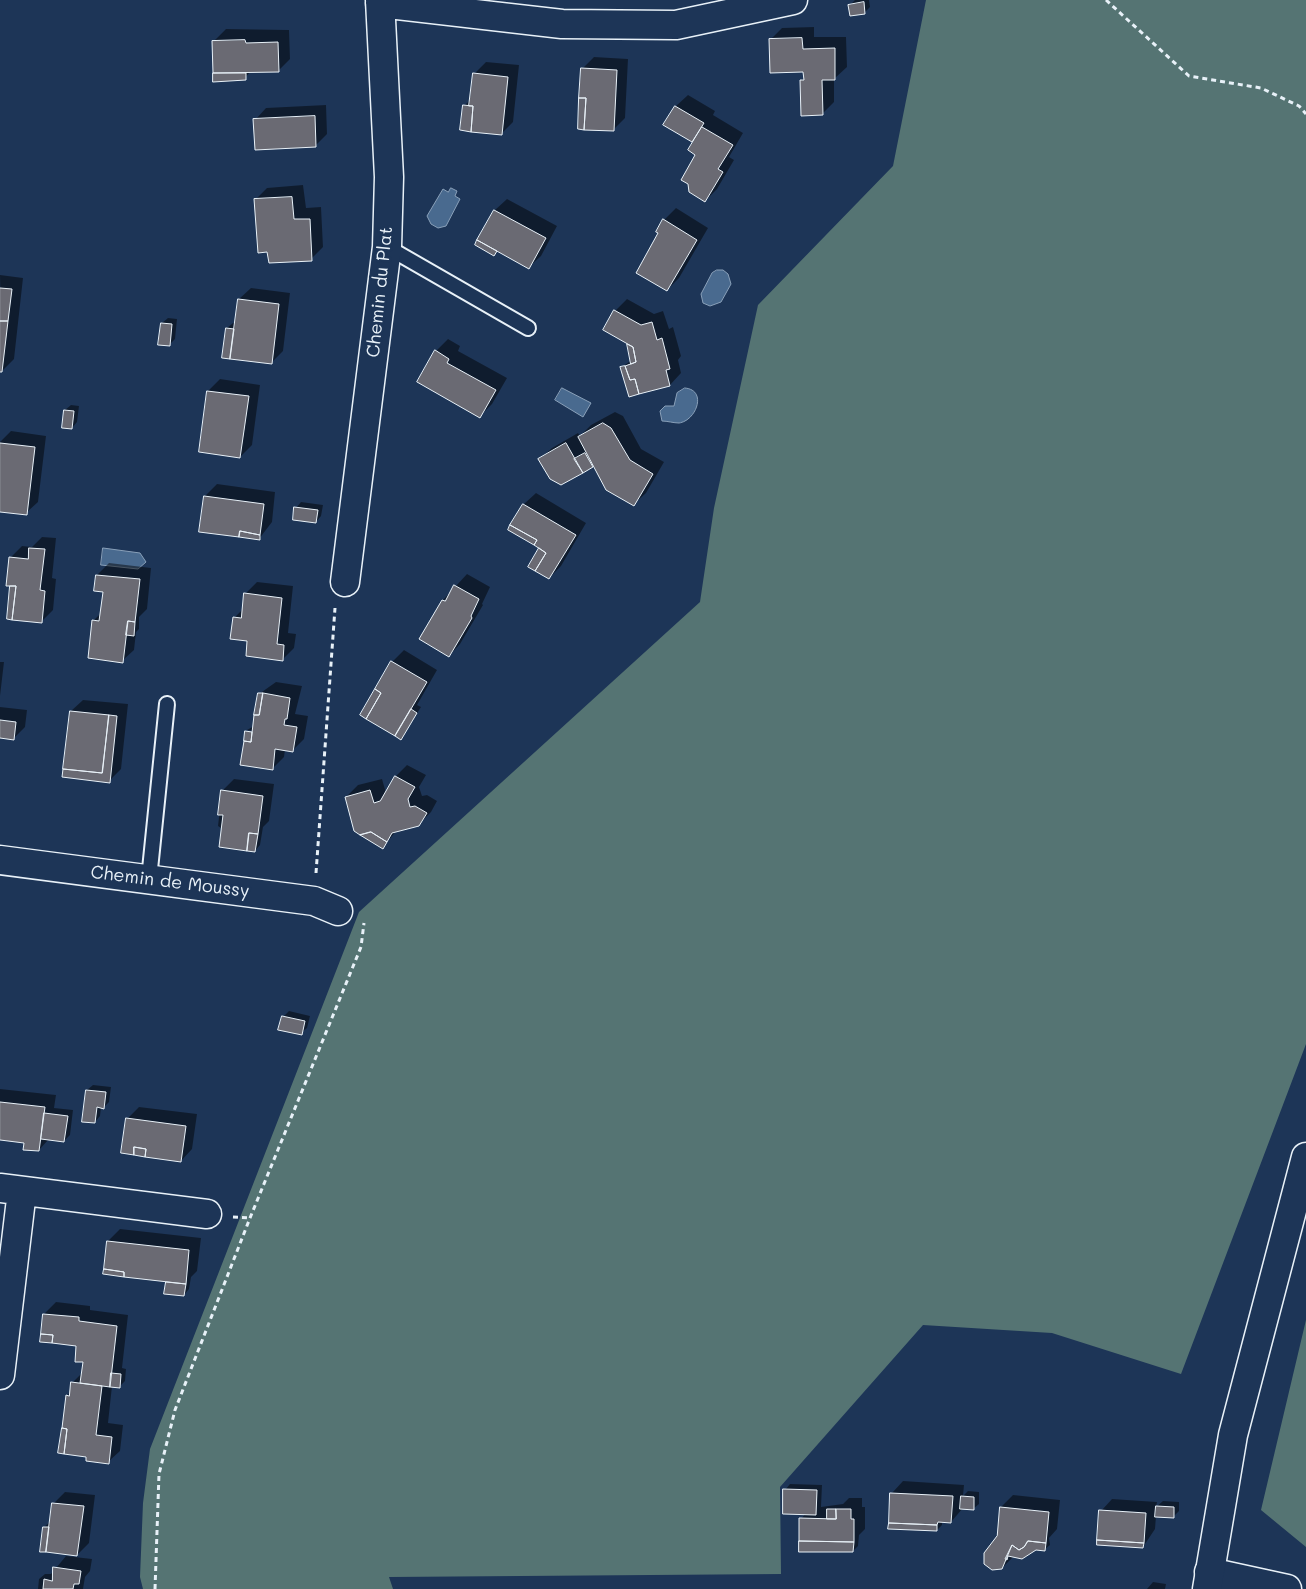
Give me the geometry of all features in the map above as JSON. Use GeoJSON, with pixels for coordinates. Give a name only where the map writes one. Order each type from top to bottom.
{"type":"FeatureCollection","features":[{"type":"Feature","properties":{"kind":"street"},"geometry":{"type":"LineString","coordinates":[[380,1],[562,24],[676,25],[793,0]]}},
{"type":"Feature","properties":{"kind":"street","name":"Chemin du Plat"},"geometry":{"type":"LineString","coordinates":[[345,582],[387,248],[389,178],[380,1]]}},
{"type":"Feature","properties":{"kind":"street","name":"Chemin de Moussy"},"geometry":{"type":"LineString","coordinates":[[0,860],[314,901],[338,911]]}},
{"type":"Feature","properties":{"kind":"street"},"geometry":{"type":"LineString","coordinates":[[1287,1589],[1208,1580],[1233,1435],[1306,1158]]}},
{"type":"Feature","properties":{"kind":"street"},"geometry":{"type":"LineString","coordinates":[[0,1375],[11,1189],[206,1214]]}},
{"type":"Feature","properties":{"kind":"lane"},"geometry":{"type":"LineString","coordinates":[[387,248],[528,328]]}},
{"type":"Feature","properties":{"kind":"lane"},"geometry":{"type":"LineString","coordinates":[[149,879],[167,704]]}},
{"type":"Feature","properties":{"kind":"path"},"geometry":{"type":"LineString","coordinates":[[1106,0],[1189,76],[1262,88],[1300,106],[1306,114]]}},
{"type":"Feature","properties":{"kind":"path"},"geometry":{"type":"LineString","coordinates":[[314,901],[336,591],[345,582]]}},
{"type":"Feature","properties":{"kind":"path"},"geometry":{"type":"LineString","coordinates":[[155,1589],[159,1474],[175,1410],[254,1209],[362,947],[364,924],[338,911]]}},
{"type":"Feature","properties":{"kind":"green space"},"geometry":{"type":"Polygon","coordinates":[[[926,0],[1306,0],[1306,1044],[1181,1374],[1052,1333],[923,1325],[780,1487],[781,1574],[389,1577],[393,1589],[143,1589],[140,1577],[143,1503],[150,1449],[359,912],[700,602],[714,508],[758,305],[893,166],[926,0]]]}},
{"type":"Feature","properties":{"kind":"green space"},"geometry":{"type":"Polygon","coordinates":[[[1306,1320],[1306,1547],[1261,1510],[1306,1320]]]}},
{"type":"Feature","properties":{"kind":"water"},"geometry":{"type":"Polygon","coordinates":[[[451,188],[457,191],[455,196],[460,199],[446,226],[438,228],[431,224],[427,216],[443,189],[448,192],[451,188]]]}},
{"type":"Feature","properties":{"kind":"water"},"geometry":{"type":"Polygon","coordinates":[[[717,270],[723,270],[728,274],[731,284],[721,302],[710,306],[703,303],[701,294],[712,273],[717,270]]]}},
{"type":"Feature","properties":{"kind":"water"},"geometry":{"type":"Polygon","coordinates":[[[562,388],[591,403],[583,417],[555,400],[562,388]]]}},
{"type":"Feature","properties":{"kind":"water"},"geometry":{"type":"Polygon","coordinates":[[[685,388],[692,390],[698,399],[694,412],[685,421],[679,423],[662,421],[660,411],[665,406],[674,406],[677,393],[685,388]]]}},
{"type":"Feature","properties":{"kind":"water"},"geometry":{"type":"Polygon","coordinates":[[[103,548],[140,553],[146,562],[138,569],[101,565],[103,548]]]}},
{"type":"Feature","properties":{"kind":"building"},"geometry":{"type":"Polygon","coordinates":[[[864,2],[865,14],[850,16],[848,5],[864,2]]]}},
{"type":"Feature","properties":{"kind":"building"},"geometry":{"type":"Polygon","coordinates":[[[802,38],[803,49],[835,48],[835,80],[822,80],[823,115],[801,116],[800,80],[804,80],[803,72],[770,73],[769,39],[802,38]]]}},
{"type":"Feature","properties":{"kind":"building"},"geometry":{"type":"Polygon","coordinates":[[[245,40],[246,43],[278,42],[279,72],[213,73],[212,41],[245,40]]]}},
{"type":"Feature","properties":{"kind":"building"},"geometry":{"type":"Polygon","coordinates":[[[581,68],[617,70],[614,131],[584,130],[586,98],[579,98],[581,68]]]}},
{"type":"Feature","properties":{"kind":"building"},"geometry":{"type":"Polygon","coordinates":[[[213,73],[246,73],[246,80],[213,82],[213,73]]]}},
{"type":"Feature","properties":{"kind":"building"},"geometry":{"type":"Polygon","coordinates":[[[473,73],[508,77],[502,135],[471,132],[473,106],[469,106],[473,73]]]}},
{"type":"Feature","properties":{"kind":"building"},"geometry":{"type":"Polygon","coordinates":[[[579,98],[586,98],[584,130],[578,129],[579,98]]]}},
{"type":"Feature","properties":{"kind":"building"},"geometry":{"type":"Polygon","coordinates":[[[463,105],[473,106],[471,132],[460,130],[463,105]]]}},
{"type":"Feature","properties":{"kind":"building"},"geometry":{"type":"Polygon","coordinates":[[[675,106],[704,123],[692,142],[663,125],[675,106]]]}},
{"type":"Feature","properties":{"kind":"building"},"geometry":{"type":"Polygon","coordinates":[[[315,116],[316,147],[255,150],[253,119],[315,116]]]}},
{"type":"Feature","properties":{"kind":"building"},"geometry":{"type":"Polygon","coordinates":[[[702,127],[733,145],[718,169],[723,172],[705,202],[689,192],[688,184],[681,180],[695,155],[688,150],[702,127]]]}},
{"type":"Feature","properties":{"kind":"building"},"geometry":{"type":"Polygon","coordinates":[[[292,197],[294,219],[310,219],[312,261],[269,263],[267,252],[258,253],[254,199],[292,197]]]}},
{"type":"Feature","properties":{"kind":"building"},"geometry":{"type":"Polygon","coordinates":[[[494,210],[546,238],[529,269],[477,240],[494,210]]]}},
{"type":"Feature","properties":{"kind":"building"},"geometry":{"type":"Polygon","coordinates":[[[663,219],[697,240],[667,291],[636,273],[658,233],[656,232],[663,219]]]}},
{"type":"Feature","properties":{"kind":"building"},"geometry":{"type":"Polygon","coordinates":[[[477,240],[497,251],[494,256],[475,245],[477,240]]]}},
{"type":"Feature","properties":{"kind":"building"},"geometry":{"type":"Polygon","coordinates":[[[0,288],[12,289],[8,321],[0,321],[0,288]]]}},
{"type":"Feature","properties":{"kind":"building"},"geometry":{"type":"Polygon","coordinates":[[[238,299],[279,304],[272,364],[230,359],[238,299]]]}},
{"type":"Feature","properties":{"kind":"building"},"geometry":{"type":"Polygon","coordinates":[[[614,310],[641,325],[652,322],[657,340],[662,338],[670,369],[666,370],[670,386],[639,394],[635,379],[630,380],[625,366],[636,362],[633,347],[603,330],[614,310]]]}},
{"type":"Feature","properties":{"kind":"building"},"geometry":{"type":"Polygon","coordinates":[[[0,321],[8,321],[2,372],[0,372],[0,321]]]}},
{"type":"Feature","properties":{"kind":"building"},"geometry":{"type":"Polygon","coordinates":[[[161,323],[172,324],[170,346],[158,345],[161,323]]]}},
{"type":"Feature","properties":{"kind":"building"},"geometry":{"type":"Polygon","coordinates":[[[226,328],[234,329],[230,359],[222,358],[226,328]]]}},
{"type":"Feature","properties":{"kind":"building"},"geometry":{"type":"Polygon","coordinates":[[[627,344],[633,347],[636,362],[631,364],[627,344]]]}},
{"type":"Feature","properties":{"kind":"building"},"geometry":{"type":"Polygon","coordinates":[[[435,350],[449,359],[447,363],[496,390],[480,418],[417,382],[435,350]]]}},
{"type":"Feature","properties":{"kind":"building"},"geometry":{"type":"Polygon","coordinates":[[[625,366],[630,380],[635,379],[639,394],[629,397],[620,367],[625,366]]]}},
{"type":"Feature","properties":{"kind":"building"},"geometry":{"type":"Polygon","coordinates":[[[207,391],[249,396],[240,458],[199,452],[207,391]]]}},
{"type":"Feature","properties":{"kind":"building"},"geometry":{"type":"Polygon","coordinates":[[[64,410],[74,411],[72,429],[62,428],[64,410]]]}},
{"type":"Feature","properties":{"kind":"building"},"geometry":{"type":"Polygon","coordinates":[[[603,423],[611,428],[630,460],[653,474],[634,506],[606,490],[578,437],[603,423]]]}},
{"type":"Feature","properties":{"kind":"building"},"geometry":{"type":"Polygon","coordinates":[[[0,443],[35,447],[27,515],[0,512],[0,443]]]}},
{"type":"Feature","properties":{"kind":"building"},"geometry":{"type":"Polygon","coordinates":[[[566,443],[583,473],[561,485],[550,479],[538,459],[566,443]]]}},
{"type":"Feature","properties":{"kind":"building"},"geometry":{"type":"Polygon","coordinates":[[[585,453],[593,467],[583,473],[574,459],[585,453]]]}},
{"type":"Feature","properties":{"kind":"building"},"geometry":{"type":"Polygon","coordinates":[[[204,496],[264,504],[260,535],[240,531],[239,537],[199,532],[204,496]]]}},
{"type":"Feature","properties":{"kind":"building"},"geometry":{"type":"Polygon","coordinates":[[[523,504],[576,535],[549,579],[535,571],[546,553],[534,545],[537,540],[510,525],[523,504]]]}},
{"type":"Feature","properties":{"kind":"building"},"geometry":{"type":"Polygon","coordinates":[[[294,507],[318,510],[316,523],[293,520],[294,507]]]}},
{"type":"Feature","properties":{"kind":"building"},"geometry":{"type":"Polygon","coordinates":[[[510,525],[537,540],[534,545],[508,530],[510,525]]]}},
{"type":"Feature","properties":{"kind":"building"},"geometry":{"type":"Polygon","coordinates":[[[240,531],[260,535],[260,540],[239,537],[240,531]]]}},
{"type":"Feature","properties":{"kind":"building"},"geometry":{"type":"Polygon","coordinates":[[[29,548],[45,549],[40,590],[45,591],[42,623],[12,620],[16,586],[6,586],[9,557],[28,559],[29,548]]]}},
{"type":"Feature","properties":{"kind":"building"},"geometry":{"type":"Polygon","coordinates":[[[539,548],[546,553],[535,571],[528,567],[539,548]]]}},
{"type":"Feature","properties":{"kind":"building"},"geometry":{"type":"Polygon","coordinates":[[[96,575],[140,579],[135,622],[128,621],[123,663],[88,658],[92,620],[99,621],[103,592],[94,591],[96,575]]]}},
{"type":"Feature","properties":{"kind":"building"},"geometry":{"type":"Polygon","coordinates":[[[454,585],[479,599],[471,616],[472,618],[449,657],[419,639],[442,600],[445,601],[454,585]]]}},
{"type":"Feature","properties":{"kind":"building"},"geometry":{"type":"Polygon","coordinates":[[[10,586],[16,586],[12,620],[7,619],[10,586]]]}},
{"type":"Feature","properties":{"kind":"building"},"geometry":{"type":"Polygon","coordinates":[[[244,593],[282,598],[277,644],[284,645],[283,661],[246,656],[247,641],[230,639],[233,617],[241,618],[244,593]]]}},
{"type":"Feature","properties":{"kind":"building"},"geometry":{"type":"Polygon","coordinates":[[[128,621],[135,622],[134,636],[126,635],[128,621]]]}},
{"type":"Feature","properties":{"kind":"building"},"geometry":{"type":"Polygon","coordinates":[[[391,661],[427,682],[395,736],[366,719],[381,693],[375,689],[391,661]]]}},
{"type":"Feature","properties":{"kind":"building"},"geometry":{"type":"Polygon","coordinates":[[[375,689],[381,693],[366,719],[360,715],[375,689]]]}},
{"type":"Feature","properties":{"kind":"building"},"geometry":{"type":"Polygon","coordinates":[[[258,693],[263,693],[259,715],[254,715],[258,693]]]}},
{"type":"Feature","properties":{"kind":"building"},"geometry":{"type":"Polygon","coordinates":[[[263,693],[290,698],[287,719],[285,719],[284,725],[297,727],[293,752],[275,749],[273,770],[240,765],[244,741],[251,742],[254,715],[259,715],[263,693]]]}},
{"type":"Feature","properties":{"kind":"building"},"geometry":{"type":"Polygon","coordinates":[[[411,709],[417,713],[401,740],[395,736],[411,709]]]}},
{"type":"Feature","properties":{"kind":"building"},"geometry":{"type":"Polygon","coordinates":[[[70,711],[109,715],[102,773],[63,769],[70,711]]]}},
{"type":"Feature","properties":{"kind":"building"},"geometry":{"type":"Polygon","coordinates":[[[109,715],[117,716],[110,783],[62,777],[63,769],[102,773],[109,715]]]}},
{"type":"Feature","properties":{"kind":"building"},"geometry":{"type":"Polygon","coordinates":[[[0,720],[16,722],[14,740],[0,738],[0,720]]]}},
{"type":"Feature","properties":{"kind":"building"},"geometry":{"type":"Polygon","coordinates":[[[245,731],[252,732],[251,742],[244,741],[245,731]]]}},
{"type":"Feature","properties":{"kind":"building"},"geometry":{"type":"Polygon","coordinates":[[[395,776],[415,787],[408,799],[410,807],[415,806],[427,813],[419,826],[392,833],[387,842],[371,832],[360,835],[354,831],[345,797],[370,790],[374,803],[380,801],[395,776]]]}},
{"type":"Feature","properties":{"kind":"building"},"geometry":{"type":"Polygon","coordinates":[[[221,790],[263,796],[258,834],[249,833],[247,851],[219,847],[223,815],[218,815],[221,790]]]}},
{"type":"Feature","properties":{"kind":"building"},"geometry":{"type":"Polygon","coordinates":[[[371,832],[387,842],[383,849],[360,835],[371,832]]]}},
{"type":"Feature","properties":{"kind":"building"},"geometry":{"type":"Polygon","coordinates":[[[249,833],[258,834],[255,852],[247,851],[249,833]]]}},
{"type":"Feature","properties":{"kind":"building"},"geometry":{"type":"Polygon","coordinates":[[[282,1016],[305,1021],[302,1035],[278,1030],[282,1016]]]}},
{"type":"Feature","properties":{"kind":"building"},"geometry":{"type":"Polygon","coordinates":[[[86,1090],[106,1092],[104,1109],[97,1107],[95,1123],[82,1122],[86,1090]]]}},
{"type":"Feature","properties":{"kind":"building"},"geometry":{"type":"Polygon","coordinates":[[[0,1102],[45,1107],[39,1151],[23,1150],[24,1143],[0,1140],[0,1102]]]}},
{"type":"Feature","properties":{"kind":"building"},"geometry":{"type":"Polygon","coordinates":[[[44,1113],[68,1116],[64,1142],[41,1139],[44,1113]]]}},
{"type":"Feature","properties":{"kind":"building"},"geometry":{"type":"Polygon","coordinates":[[[126,1118],[186,1126],[181,1162],[145,1157],[146,1149],[134,1147],[134,1155],[121,1153],[126,1118]]]}},
{"type":"Feature","properties":{"kind":"building"},"geometry":{"type":"Polygon","coordinates":[[[134,1147],[146,1149],[145,1157],[134,1155],[134,1147]]]}},
{"type":"Feature","properties":{"kind":"building"},"geometry":{"type":"Polygon","coordinates":[[[107,1241],[189,1250],[186,1284],[124,1277],[124,1272],[104,1269],[107,1241]]]}},
{"type":"Feature","properties":{"kind":"building"},"geometry":{"type":"Polygon","coordinates":[[[104,1269],[124,1272],[124,1277],[103,1274],[104,1269]]]}},
{"type":"Feature","properties":{"kind":"building"},"geometry":{"type":"Polygon","coordinates":[[[166,1282],[186,1284],[184,1296],[164,1294],[166,1282]]]}},
{"type":"Feature","properties":{"kind":"building"},"geometry":{"type":"Polygon","coordinates":[[[43,1314],[79,1317],[79,1321],[117,1326],[110,1387],[80,1383],[83,1362],[75,1362],[76,1346],[52,1343],[53,1335],[41,1334],[43,1314]]]}},
{"type":"Feature","properties":{"kind":"building"},"geometry":{"type":"Polygon","coordinates":[[[41,1334],[53,1335],[52,1343],[40,1342],[41,1334]]]}},
{"type":"Feature","properties":{"kind":"building"},"geometry":{"type":"Polygon","coordinates":[[[111,1373],[121,1374],[120,1388],[110,1387],[111,1373]]]}},
{"type":"Feature","properties":{"kind":"building"},"geometry":{"type":"Polygon","coordinates":[[[71,1382],[102,1386],[96,1435],[112,1437],[109,1464],[86,1461],[86,1457],[64,1454],[67,1429],[62,1428],[66,1395],[69,1396],[71,1382]]]}},
{"type":"Feature","properties":{"kind":"building"},"geometry":{"type":"Polygon","coordinates":[[[62,1428],[67,1429],[64,1454],[58,1453],[62,1428]]]}},
{"type":"Feature","properties":{"kind":"building"},"geometry":{"type":"Polygon","coordinates":[[[783,1489],[817,1490],[816,1515],[783,1514],[783,1489]]]}},
{"type":"Feature","properties":{"kind":"building"},"geometry":{"type":"Polygon","coordinates":[[[890,1493],[953,1496],[951,1523],[938,1522],[937,1525],[889,1523],[890,1493]]]}},
{"type":"Feature","properties":{"kind":"building"},"geometry":{"type":"Polygon","coordinates":[[[961,1496],[974,1497],[974,1510],[960,1509],[961,1496]]]}},
{"type":"Feature","properties":{"kind":"building"},"geometry":{"type":"Polygon","coordinates":[[[52,1503],[84,1506],[77,1556],[46,1552],[52,1503]]]}},
{"type":"Feature","properties":{"kind":"building"},"geometry":{"type":"Polygon","coordinates":[[[1156,1506],[1174,1507],[1174,1518],[1155,1517],[1156,1506]]]}},
{"type":"Feature","properties":{"kind":"building"},"geometry":{"type":"Polygon","coordinates":[[[1000,1507],[1049,1512],[1046,1543],[1028,1541],[1019,1550],[1012,1545],[1002,1569],[992,1570],[984,1564],[984,1553],[997,1536],[1000,1507]]]}},
{"type":"Feature","properties":{"kind":"building"},"geometry":{"type":"Polygon","coordinates":[[[827,1509],[836,1509],[836,1519],[827,1519],[827,1509]]]}},
{"type":"Feature","properties":{"kind":"building"},"geometry":{"type":"Polygon","coordinates":[[[836,1509],[851,1509],[851,1519],[854,1519],[854,1542],[799,1541],[799,1518],[836,1519],[836,1509]]]}},
{"type":"Feature","properties":{"kind":"building"},"geometry":{"type":"Polygon","coordinates":[[[1099,1510],[1146,1513],[1144,1543],[1097,1540],[1099,1510]]]}},
{"type":"Feature","properties":{"kind":"building"},"geometry":{"type":"Polygon","coordinates":[[[889,1523],[937,1525],[937,1531],[888,1529],[889,1523]]]}},
{"type":"Feature","properties":{"kind":"building"},"geometry":{"type":"Polygon","coordinates":[[[43,1527],[49,1527],[46,1552],[40,1552],[43,1527]]]}},
{"type":"Feature","properties":{"kind":"building"},"geometry":{"type":"Polygon","coordinates":[[[1097,1540],[1144,1543],[1143,1548],[1097,1545],[1097,1540]]]}},
{"type":"Feature","properties":{"kind":"building"},"geometry":{"type":"Polygon","coordinates":[[[799,1541],[854,1542],[853,1552],[799,1552],[799,1541]]]}},
{"type":"Feature","properties":{"kind":"building"},"geometry":{"type":"Polygon","coordinates":[[[1028,1541],[1046,1543],[1045,1551],[1036,1550],[1022,1559],[1008,1556],[1007,1560],[1005,1559],[1012,1545],[1019,1550],[1028,1541]]]}},
{"type":"Feature","properties":{"kind":"building"},"geometry":{"type":"Polygon","coordinates":[[[53,1567],[81,1571],[79,1584],[74,1584],[73,1589],[43,1589],[44,1579],[52,1581],[53,1567]]]}}]}
